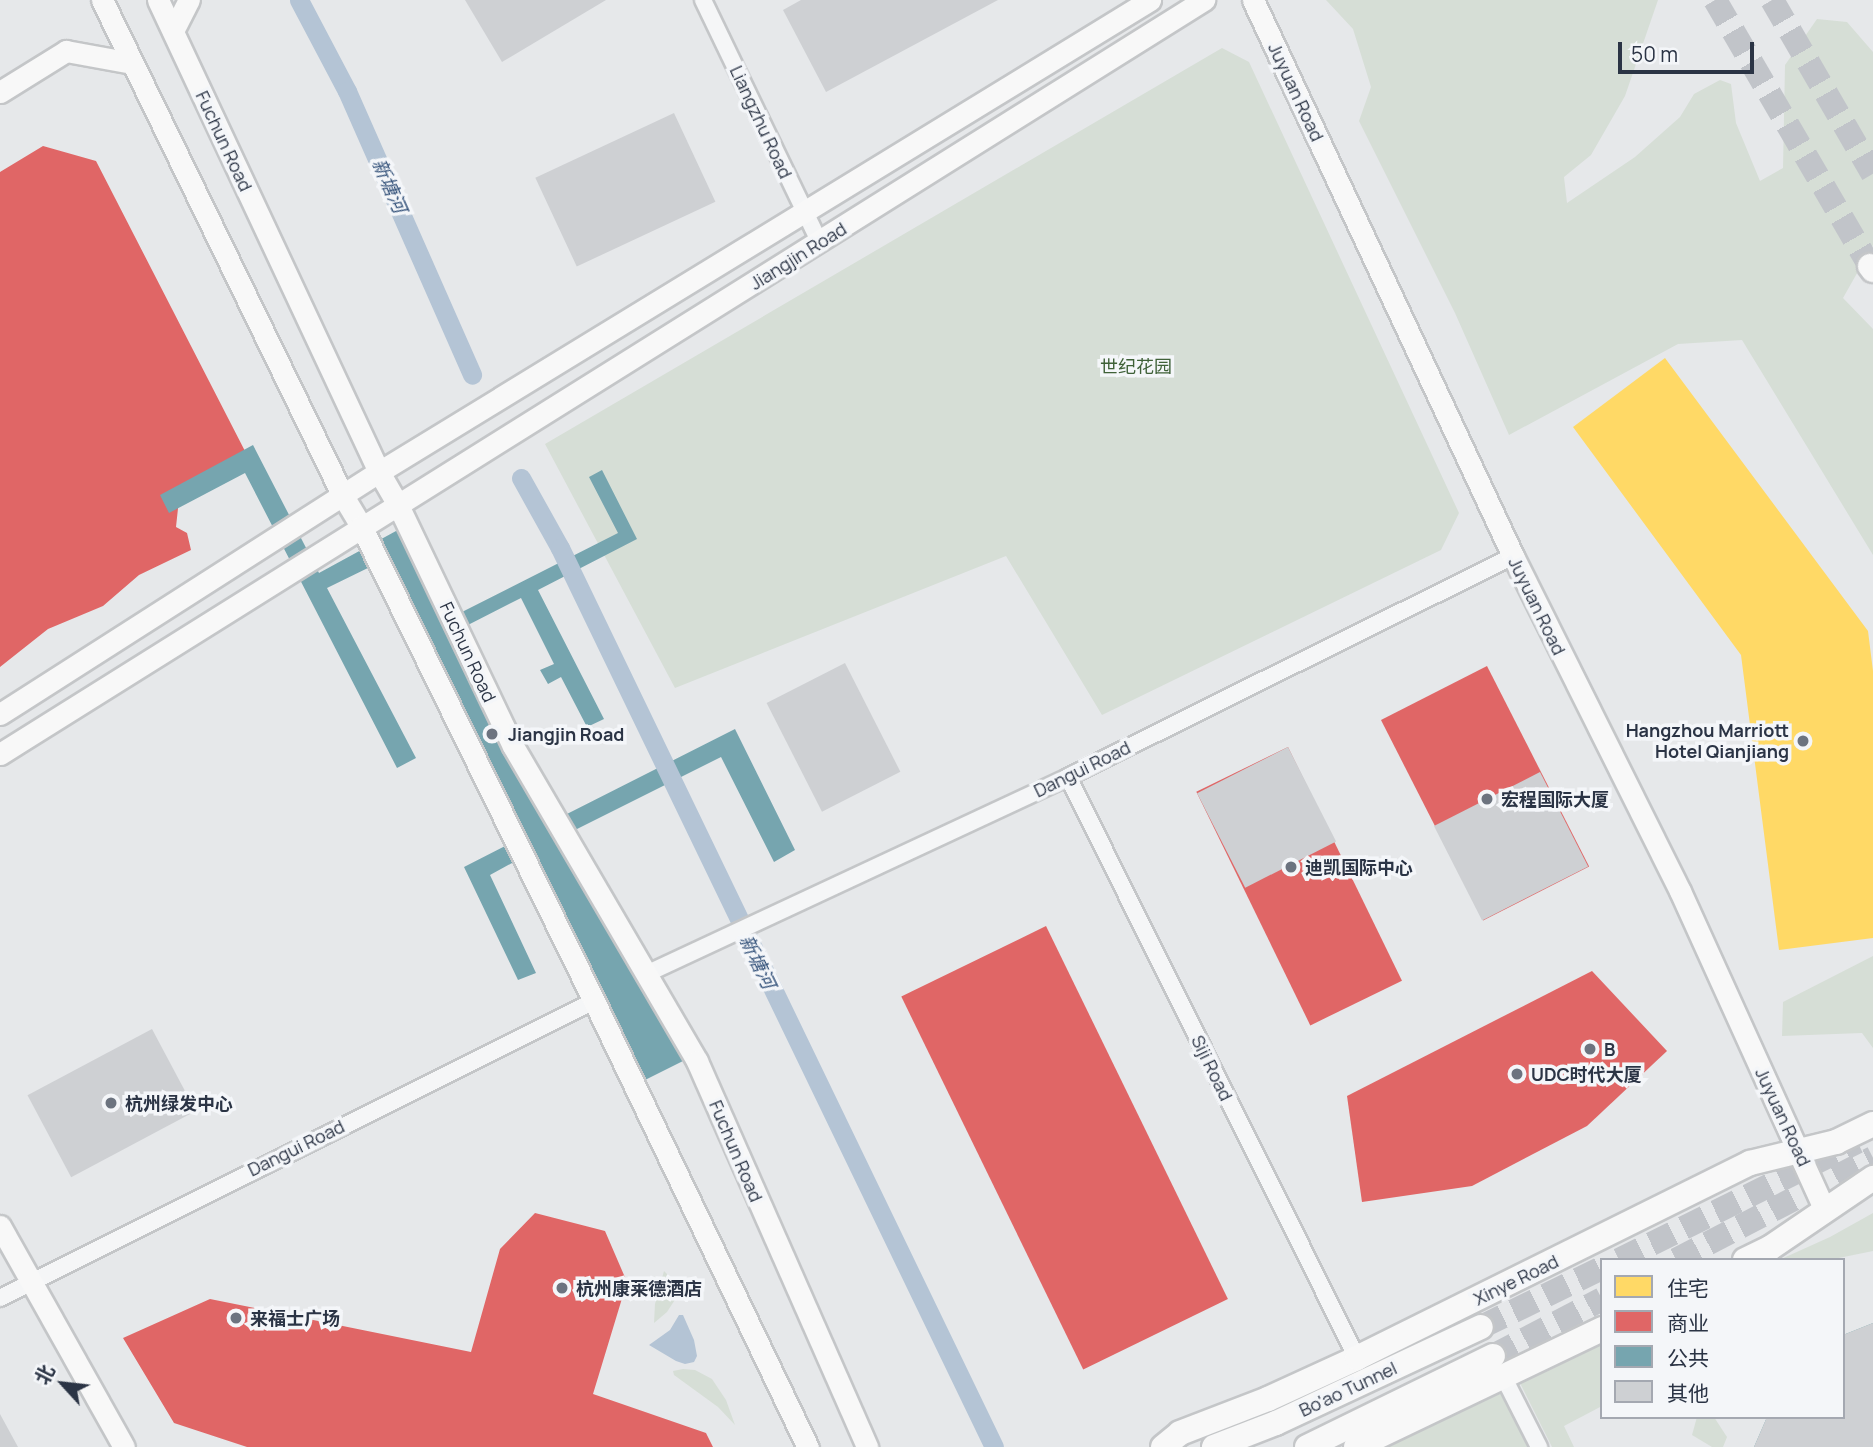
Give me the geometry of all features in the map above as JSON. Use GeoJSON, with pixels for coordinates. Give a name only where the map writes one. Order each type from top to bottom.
{"type":"FeatureCollection","features":[{"type":"Feature","properties":{"kind":"main road","name":"Xinye Road"},"geometry":{"type":"LineString","coordinates":[[1163,1447],[1180,1433],[1268,1399],[1357,1358],[1750,1163],[1836,1142],[1873,1124]]}},
{"type":"Feature","properties":{"kind":"main road"},"geometry":{"type":"LineString","coordinates":[[1749,1258],[1770,1248],[1873,1178]]}},
{"type":"Feature","properties":{"kind":"main road","name":"Bo'ao Tunnel"},"geometry":{"type":"LineString","coordinates":[[1214,1447],[1276,1423],[1481,1327]]}},
{"type":"Feature","properties":{"kind":"main road"},"geometry":{"type":"LineString","coordinates":[[1356,1447],[1498,1366],[1600,1330]]}},
{"type":"Feature","properties":{"kind":"main road","name":"Bo'ao Tunnel"},"geometry":{"type":"LineString","coordinates":[[1307,1447],[1498,1366]]}},
{"type":"Feature","properties":{"kind":"street"},"geometry":{"type":"LineString","coordinates":[[102,0],[343,496],[361,526],[594,1001],[808,1447]]}},
{"type":"Feature","properties":{"kind":"street","name":"Fuchun Road"},"geometry":{"type":"LineString","coordinates":[[158,0],[379,472],[397,503],[513,746],[697,1061],[867,1447]]}},
{"type":"Feature","properties":{"kind":"street"},"geometry":{"type":"LineString","coordinates":[[173,31],[189,0]]}},
{"type":"Feature","properties":{"kind":"street","name":"Liangzhu Road"},"geometry":{"type":"LineString","coordinates":[[704,0],[820,243]]}},
{"type":"Feature","properties":{"kind":"street","name":"Jiangjin Road"},"geometry":{"type":"LineString","coordinates":[[0,714],[379,472],[1150,0]]}},
{"type":"Feature","properties":{"kind":"street","name":"Jiangjin Road"},"geometry":{"type":"LineString","coordinates":[[0,754],[397,503],[820,243],[1204,0]]}},
{"type":"Feature","properties":{"kind":"street","name":"Juyuan Road"},"geometry":{"type":"LineString","coordinates":[[1253,0],[1513,556],[1679,891],[1825,1210]]}},
{"type":"Feature","properties":{"kind":"street"},"geometry":{"type":"LineString","coordinates":[[0,92],[66,51],[132,63]]}},
{"type":"Feature","properties":{"kind":"street","name":"Dangui Road"},"geometry":{"type":"LineString","coordinates":[[648,973],[1068,777],[1513,556]]}},
{"type":"Feature","properties":{"kind":"street","name":"Siji Road"},"geometry":{"type":"LineString","coordinates":[[1068,777],[1357,1358]]}},
{"type":"Feature","properties":{"kind":"street","name":"Dangui Road"},"geometry":{"type":"LineString","coordinates":[[0,1298],[31,1280],[594,1001]]}},
{"type":"Feature","properties":{"kind":"street"},"geometry":{"type":"LineString","coordinates":[[0,1226],[124,1447]]}},
{"type":"Feature","properties":{"kind":"street"},"geometry":{"type":"LineString","coordinates":[[1498,1366],[1539,1447]]}},
{"type":"Feature","properties":{"kind":"green space"},"geometry":{"type":"Polygon","coordinates":[[[1326,0],[1658,0],[1625,96],[1591,155],[1564,177],[1567,203],[1635,157],[1680,117],[1694,94],[1720,80],[1731,84],[1736,123],[1760,181],[1783,168],[1785,65],[1817,19],[1847,22],[1873,52],[1873,245],[1843,298],[1873,329],[1873,555],[1742,340],[1678,344],[1509,435],[1455,313],[1359,121],[1371,87],[1353,29],[1326,0]]]}},
{"type":"Feature","properties":{"kind":"green space","name":"世纪花园"},"geometry":{"type":"Polygon","coordinates":[[[1222,48],[1249,62],[1459,513],[1441,550],[1102,715],[1006,556],[675,688],[545,444],[1222,48]]]}},
{"type":"Feature","properties":{"kind":"green space"},"geometry":{"type":"Polygon","coordinates":[[[1873,956],[1873,1048],[1862,1033],[1782,1036],[1783,1002],[1873,956]]]}},
{"type":"Feature","properties":{"kind":"green space"},"geometry":{"type":"Polygon","coordinates":[[[1873,1213],[1873,1251],[1839,1258],[1783,1258],[1830,1237],[1873,1213]]]}},
{"type":"Feature","properties":{"kind":"green space"},"geometry":{"type":"Polygon","coordinates":[[[664,1271],[672,1279],[678,1295],[667,1312],[654,1323],[655,1304],[664,1271]]]}},
{"type":"Feature","properties":{"kind":"green space"},"geometry":{"type":"Polygon","coordinates":[[[1600,1334],[1600,1407],[1564,1426],[1574,1447],[1552,1447],[1518,1379],[1600,1334]]]}},
{"type":"Feature","properties":{"kind":"green space"},"geometry":{"type":"Polygon","coordinates":[[[695,1370],[712,1379],[726,1400],[735,1425],[718,1407],[674,1375],[673,1371],[695,1370]]]}},
{"type":"Feature","properties":{"kind":"green space"},"geometry":{"type":"Polygon","coordinates":[[[1500,1390],[1528,1447],[1381,1447],[1500,1390]]]}},
{"type":"Feature","properties":{"kind":"green space"},"geometry":{"type":"Polygon","coordinates":[[[1696,1419],[1715,1419],[1727,1437],[1723,1447],[1712,1447],[1692,1435],[1696,1419]]]}},
{"type":"Feature","properties":{"kind":"water"},"geometry":{"type":"Polygon","coordinates":[[[679,1315],[683,1315],[694,1340],[697,1356],[694,1362],[685,1364],[649,1345],[670,1330],[679,1315]]]}},
{"type":"Feature","properties":{"kind":"building: 住宅"},"geometry":{"type":"Polygon","coordinates":[[[1665,358],[1868,631],[1873,671],[1873,938],[1779,950],[1741,655],[1573,427],[1665,358]]]}},
{"type":"Feature","properties":{"kind":"building: 商业"},"geometry":{"type":"Polygon","coordinates":[[[43,146],[96,161],[247,455],[180,490],[176,527],[187,533],[191,550],[139,575],[103,606],[48,629],[0,667],[0,172],[43,146]]]}},
{"type":"Feature","properties":{"kind":"building: 商业","name":"宏程国际大厦"},"geometry":{"type":"Polygon","coordinates":[[[1487,666],[1589,866],[1483,921],[1381,720],[1487,666]]]}},
{"type":"Feature","properties":{"kind":"building: 商业","name":"迪凯国际中心"},"geometry":{"type":"Polygon","coordinates":[[[1288,747],[1402,981],[1310,1025],[1196,792],[1288,747]]]}},
{"type":"Feature","properties":{"kind":"building: 商业"},"geometry":{"type":"Polygon","coordinates":[[[1046,926],[1228,1299],[1083,1370],[901,997],[1046,926]]]}},
{"type":"Feature","properties":{"kind":"building: 商业","name":"UDC时代大厦"},"geometry":{"type":"Polygon","coordinates":[[[1592,971],[1667,1051],[1587,1126],[1472,1186],[1362,1202],[1347,1096],[1592,971]]]}},
{"type":"Feature","properties":{"kind":"building: 商业","name":"来福士广场"},"geometry":{"type":"Polygon","coordinates":[[[535,1213],[605,1231],[627,1282],[593,1394],[706,1433],[713,1447],[247,1447],[174,1423],[123,1338],[210,1299],[471,1352],[500,1249],[535,1213]]]}},
{"type":"Feature","properties":{"kind":"building: 公共","name":"Jiangjin Road"},"geometry":{"type":"Polygon","coordinates":[[[253,445],[319,573],[418,519],[433,551],[429,553],[460,613],[618,533],[589,477],[602,470],[637,539],[538,590],[604,719],[587,727],[561,677],[548,684],[540,670],[554,664],[521,598],[466,626],[561,817],[735,729],[795,850],[774,862],[721,757],[569,833],[685,1060],[631,1087],[521,858],[490,875],[536,973],[518,980],[464,867],[513,842],[374,565],[327,588],[416,758],[397,768],[245,473],[169,513],[160,495],[253,445]]]}},
{"type":"Feature","properties":{"kind":"building: 公共"},"geometry":{"type":"Polygon","coordinates":[[[1873,1323],[1873,1447],[1754,1447],[1766,1419],[1845,1419],[1845,1334],[1873,1323]]]}},
{"type":"Feature","properties":{"kind":"building: 其他"},"geometry":{"type":"Polygon","coordinates":[[[465,0],[606,0],[502,62],[465,0]]]}},
{"type":"Feature","properties":{"kind":"building: 其他"},"geometry":{"type":"Polygon","coordinates":[[[801,0],[998,0],[826,92],[783,10],[801,0]]]}},
{"type":"Feature","properties":{"kind":"building: 其他"},"geometry":{"type":"Polygon","coordinates":[[[674,113],[715,202],[577,266],[535,178],[674,113]]]}},
{"type":"Feature","properties":{"kind":"building: 其他"},"geometry":{"type":"Polygon","coordinates":[[[845,663],[900,772],[822,812],[767,703],[845,663]]]}},
{"type":"Feature","properties":{"kind":"building: 其他"},"geometry":{"type":"Polygon","coordinates":[[[1288,747],[1336,841],[1245,888],[1197,793],[1288,747]]]}},
{"type":"Feature","properties":{"kind":"building: 其他"},"geometry":{"type":"Polygon","coordinates":[[[1540,772],[1588,866],[1482,920],[1434,826],[1540,772]]]}},
{"type":"Feature","properties":{"kind":"building: 其他","name":"杭州绿发中心"},"geometry":{"type":"Polygon","coordinates":[[[152,1029],[196,1111],[71,1177],[28,1095],[152,1029]]]}},
{"type":"Feature","properties":{"kind":"building: 其他"},"geometry":{"type":"Polygon","coordinates":[[[1873,1323],[1873,1447],[1754,1447],[1766,1419],[1845,1419],[1845,1334],[1873,1323]]]}},
{"type":"Feature","properties":{"kind":"building: 其他"},"geometry":{"type":"Polygon","coordinates":[[[0,1414],[18,1447],[0,1447],[0,1414]]]}},
{"type":"Feature","properties":{"kind":"waterway","name":"新塘河"},"geometry":{"type":"LineString","coordinates":[[299,0],[347,91],[472,375]]}},
{"type":"Feature","properties":{"kind":"waterway","name":"新塘河"},"geometry":{"type":"LineString","coordinates":[[521,478],[560,548],[994,1447]]}},
{"type":"Feature","properties":{"kind":"tunnel"},"geometry":{"type":"LineString","coordinates":[[1715,0],[1870,266]]}},
{"type":"Feature","properties":{"kind":"tunnel"},"geometry":{"type":"LineString","coordinates":[[1772,0],[1873,174]]}},
{"type":"Feature","properties":{"kind":"tunnel"},"geometry":{"type":"LineString","coordinates":[[1623,1258],[1857,1142]]}},
{"type":"Feature","properties":{"kind":"tunnel"},"geometry":{"type":"LineString","coordinates":[[1680,1258],[1873,1158]]}},
{"type":"Feature","properties":{"kind":"tunnel"},"geometry":{"type":"LineString","coordinates":[[1481,1327],[1600,1269]]}},
{"type":"Feature","properties":{"kind":"tunnel"},"geometry":{"type":"LineString","coordinates":[[1493,1356],[1600,1300]]}},
{"type":"Feature","properties":{"kind":"place","name":"Jiangjin Road"},"geometry":{"type":"Point","coordinates":[492,734]}},
{"type":"Feature","properties":{"kind":"place","name":"Hangzhou Marriott Hotel Qianjiang"},"geometry":{"type":"Point","coordinates":[1803,741]}},
{"type":"Feature","properties":{"kind":"place","name":"宏程国际大厦"},"geometry":{"type":"Point","coordinates":[1487,799]}},
{"type":"Feature","properties":{"kind":"place","name":"迪凯国际中心"},"geometry":{"type":"Point","coordinates":[1291,867]}},
{"type":"Feature","properties":{"kind":"place","name":"B"},"geometry":{"type":"Point","coordinates":[1590,1049]}},
{"type":"Feature","properties":{"kind":"place","name":"UDC时代大厦"},"geometry":{"type":"Point","coordinates":[1517,1074]}},
{"type":"Feature","properties":{"kind":"place","name":"杭州绿发中心"},"geometry":{"type":"Point","coordinates":[111,1103]}},
{"type":"Feature","properties":{"kind":"place","name":"杭州康莱德酒店"},"geometry":{"type":"Point","coordinates":[562,1288]}},
{"type":"Feature","properties":{"kind":"place","name":"来福士广场"},"geometry":{"type":"Point","coordinates":[236,1318]}}]}
